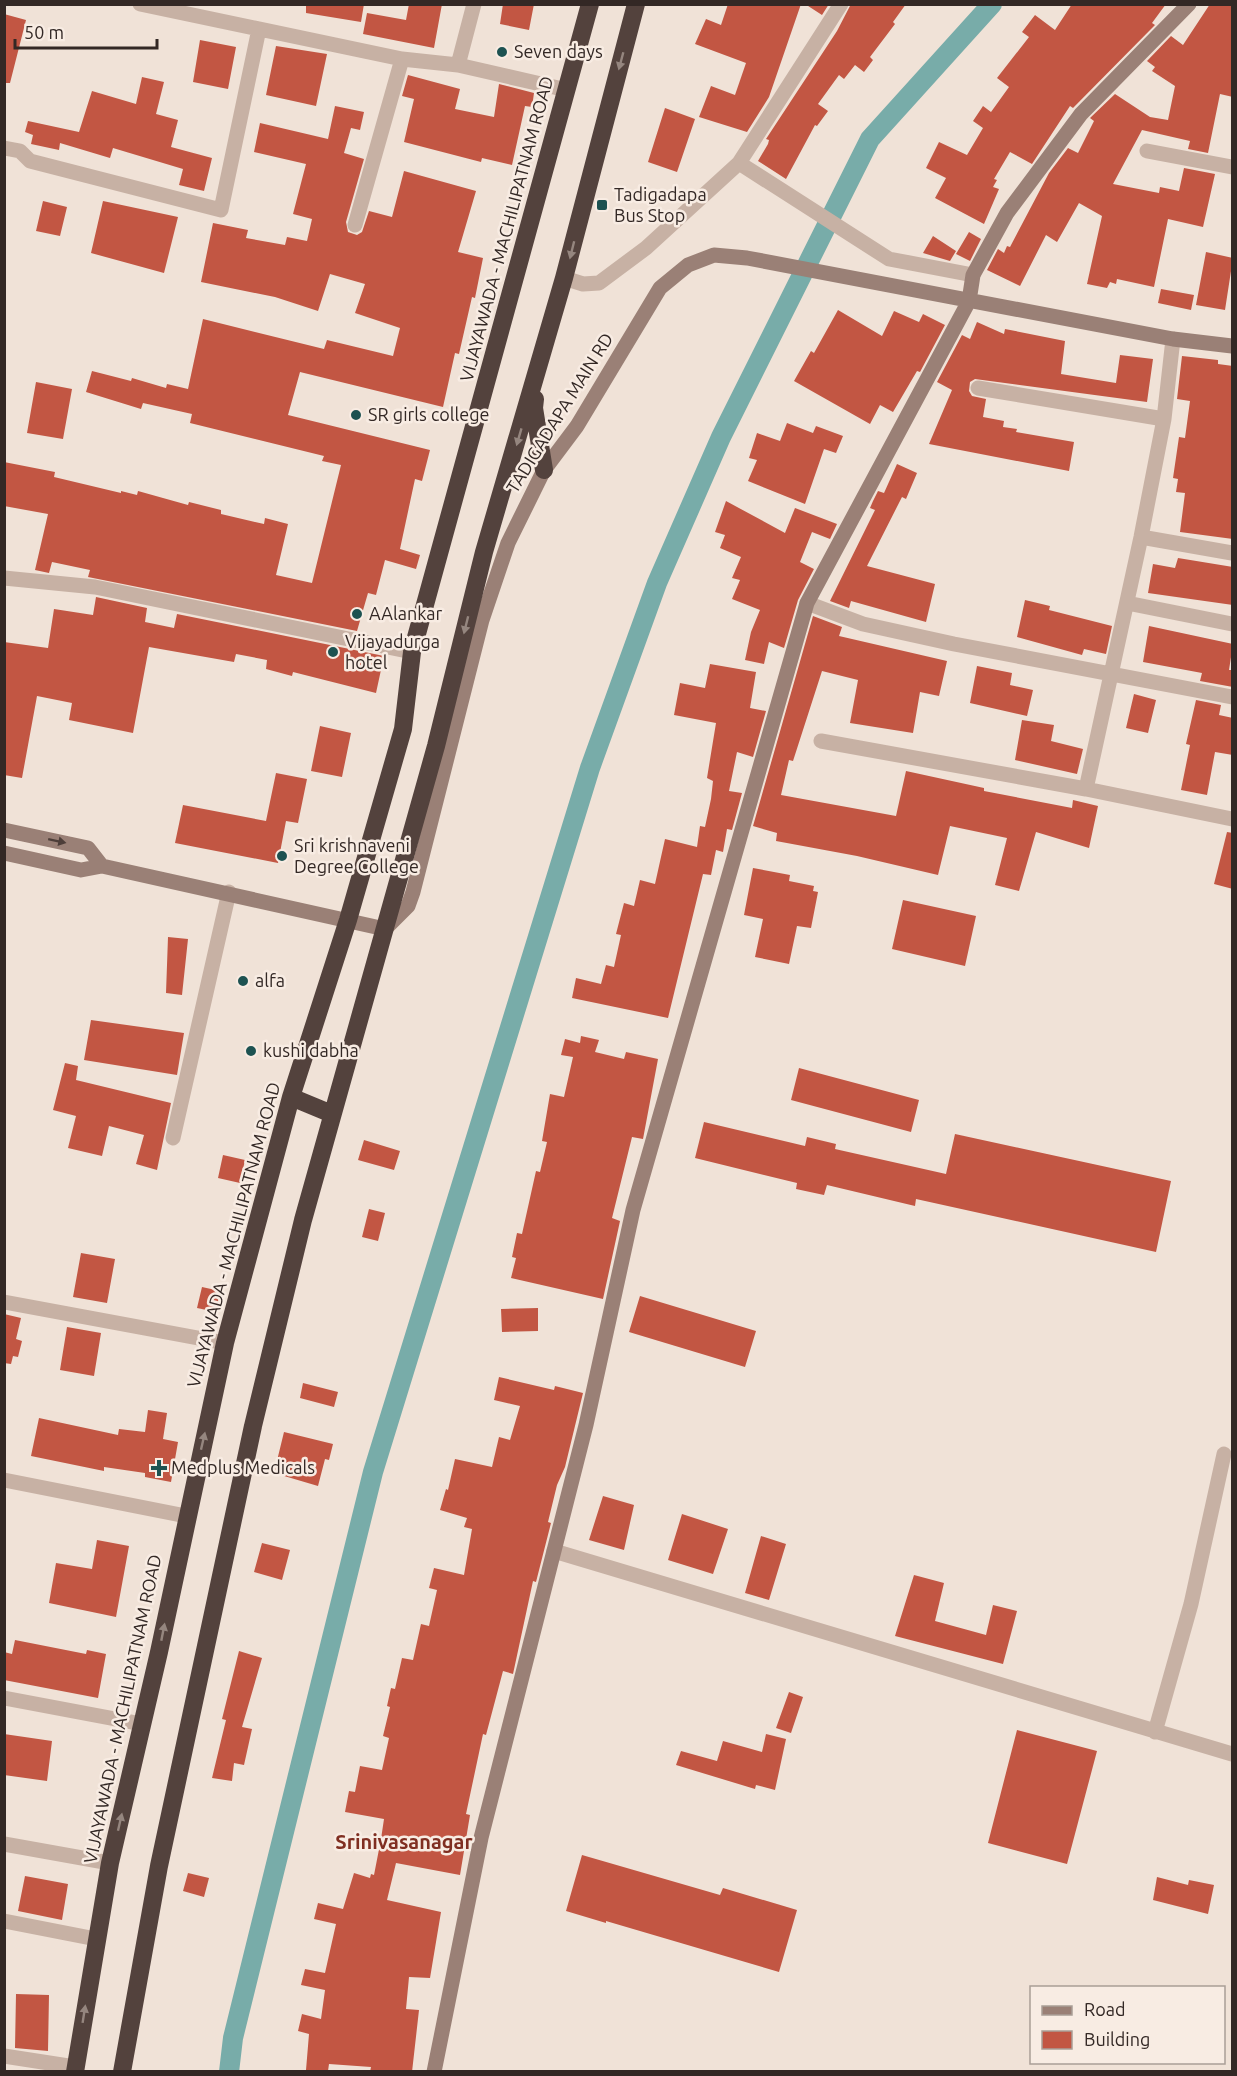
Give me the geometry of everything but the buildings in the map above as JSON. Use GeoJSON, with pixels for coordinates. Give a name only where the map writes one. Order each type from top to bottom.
{"type":"FeatureCollection","features":[{"type":"Feature","properties":{"kind":"highway","name":"VIJAYAWADA - MACHILIPATNAM ROAD"},"geometry":{"type":"LineString","coordinates":[[75,2069],[111,1863],[225,1343],[291,1096],[348,920],[403,729],[412,652],[590,4]]}},
{"type":"Feature","properties":{"kind":"highway"},"geometry":{"type":"LineString","coordinates":[[122,2072],[159,1866],[250,1438],[303,1220],[436,746],[484,552],[540,367],[636,4]]}},
{"type":"Feature","properties":{"kind":"highway"},"geometry":{"type":"LineString","coordinates":[[540,367],[534,408],[544,470]]}},
{"type":"Feature","properties":{"kind":"highway"},"geometry":{"type":"LineString","coordinates":[[291,1096],[333,1114]]}},
{"type":"Feature","properties":{"kind":"street"},"geometry":{"type":"LineString","coordinates":[[140,4],[402,59],[458,65],[567,90]]}},
{"type":"Feature","properties":{"kind":"street"},"geometry":{"type":"LineString","coordinates":[[458,65],[474,4]]}},
{"type":"Feature","properties":{"kind":"street"},"geometry":{"type":"LineString","coordinates":[[564,278],[583,284],[599,283],[646,248],[739,163],[841,4]]}},
{"type":"Feature","properties":{"kind":"street"},"geometry":{"type":"LineString","coordinates":[[434,2072],[481,1838],[585,1425],[633,1210],[807,603],[969,301],[973,275],[1007,213],[1081,114],[1189,4]]}},
{"type":"Feature","properties":{"kind":"street"},"geometry":{"type":"LineString","coordinates":[[4,148],[20,151],[30,161],[221,210],[259,29]]}},
{"type":"Feature","properties":{"kind":"street"},"geometry":{"type":"LineString","coordinates":[[355,225],[402,59]]}},
{"type":"Feature","properties":{"kind":"street"},"geometry":{"type":"LineString","coordinates":[[1147,151],[1233,167]]}},
{"type":"Feature","properties":{"kind":"street"},"geometry":{"type":"LineString","coordinates":[[739,163],[889,259],[973,275]]}},
{"type":"Feature","properties":{"kind":"street","name":"TADIGADAPA MAIN RD"},"geometry":{"type":"LineString","coordinates":[[385,929],[408,906],[413,892],[482,620],[508,543],[544,470],[577,426],[660,288],[688,265],[714,255],[929,291],[969,301]]}},
{"type":"Feature","properties":{"kind":"street"},"geometry":{"type":"LineString","coordinates":[[969,301],[1173,339],[1233,346]]}},
{"type":"Feature","properties":{"kind":"street"},"geometry":{"type":"LineString","coordinates":[[1086,789],[1141,537],[1164,419],[1173,339]]}},
{"type":"Feature","properties":{"kind":"street"},"geometry":{"type":"LineString","coordinates":[[978,388],[1164,419]]}},
{"type":"Feature","properties":{"kind":"street"},"geometry":{"type":"LineString","coordinates":[[1141,537],[1233,553]]}},
{"type":"Feature","properties":{"kind":"street"},"geometry":{"type":"LineString","coordinates":[[4,578],[106,589],[412,652]]}},
{"type":"Feature","properties":{"kind":"street"},"geometry":{"type":"LineString","coordinates":[[807,603],[863,624],[954,644],[1233,697]]}},
{"type":"Feature","properties":{"kind":"street"},"geometry":{"type":"LineString","coordinates":[[1127,603],[1233,624]]}},
{"type":"Feature","properties":{"kind":"street"},"geometry":{"type":"LineString","coordinates":[[822,741],[1086,789],[1233,819]]}},
{"type":"Feature","properties":{"kind":"street"},"geometry":{"type":"LineString","coordinates":[[4,830],[88,848],[102,866]]}},
{"type":"Feature","properties":{"kind":"street"},"geometry":{"type":"LineString","coordinates":[[4,853],[81,870],[102,866],[169,882],[229,892],[385,929]]}},
{"type":"Feature","properties":{"kind":"street"},"geometry":{"type":"LineString","coordinates":[[173,1138],[229,892]]}},
{"type":"Feature","properties":{"kind":"street"},"geometry":{"type":"LineString","coordinates":[[4,1302],[225,1343]]}},
{"type":"Feature","properties":{"kind":"street"},"geometry":{"type":"LineString","coordinates":[[1155,1732],[1191,1604],[1224,1454]]}},
{"type":"Feature","properties":{"kind":"street"},"geometry":{"type":"LineString","coordinates":[[4,1480],[186,1516]]}},
{"type":"Feature","properties":{"kind":"street"},"geometry":{"type":"LineString","coordinates":[[554,1551],[1233,1754]]}},
{"type":"Feature","properties":{"kind":"street"},"geometry":{"type":"LineString","coordinates":[[4,1698],[142,1724]]}},
{"type":"Feature","properties":{"kind":"street"},"geometry":{"type":"LineString","coordinates":[[4,1844],[111,1863]]}},
{"type":"Feature","properties":{"kind":"street"},"geometry":{"type":"LineString","coordinates":[[4,1921],[96,1939]]}},
{"type":"Feature","properties":{"kind":"street"},"geometry":{"type":"LineString","coordinates":[[4,2056],[75,2069]]}},
{"type":"Feature","properties":{"kind":"waterway"},"geometry":{"type":"LineString","coordinates":[[229,2072],[233,2038],[373,1472],[590,768],[657,583],[721,437],[870,139],[992,4]]}},
{"type":"Feature","properties":{"kind":"place","name":"Seven days"},"geometry":{"type":"Point","coordinates":[502,52]}},
{"type":"Feature","properties":{"kind":"place","name":"Tadigadapa Bus Stop"},"geometry":{"type":"Point","coordinates":[602,205]}},
{"type":"Feature","properties":{"kind":"place","name":"SR girls college"},"geometry":{"type":"Point","coordinates":[356,415]}},
{"type":"Feature","properties":{"kind":"place","name":"AAlankar"},"geometry":{"type":"Point","coordinates":[357,614]}},
{"type":"Feature","properties":{"kind":"place","name":"Vijayadurga hotel"},"geometry":{"type":"Point","coordinates":[333,652]}},
{"type":"Feature","properties":{"kind":"place","name":"Sri krishnaveni Degree College"},"geometry":{"type":"Point","coordinates":[282,856]}},
{"type":"Feature","properties":{"kind":"place","name":"alfa"},"geometry":{"type":"Point","coordinates":[243,981]}},
{"type":"Feature","properties":{"kind":"place","name":"kushi dabha"},"geometry":{"type":"Point","coordinates":[251,1051]}},
{"type":"Feature","properties":{"kind":"place","name":"Medplus Medicals"},"geometry":{"type":"Point","coordinates":[159,1468]}},
{"type":"Feature","properties":{"kind":"district","name":"Srinivasanagar"},"geometry":{"type":"Point","coordinates":[404,1842]}}]}
